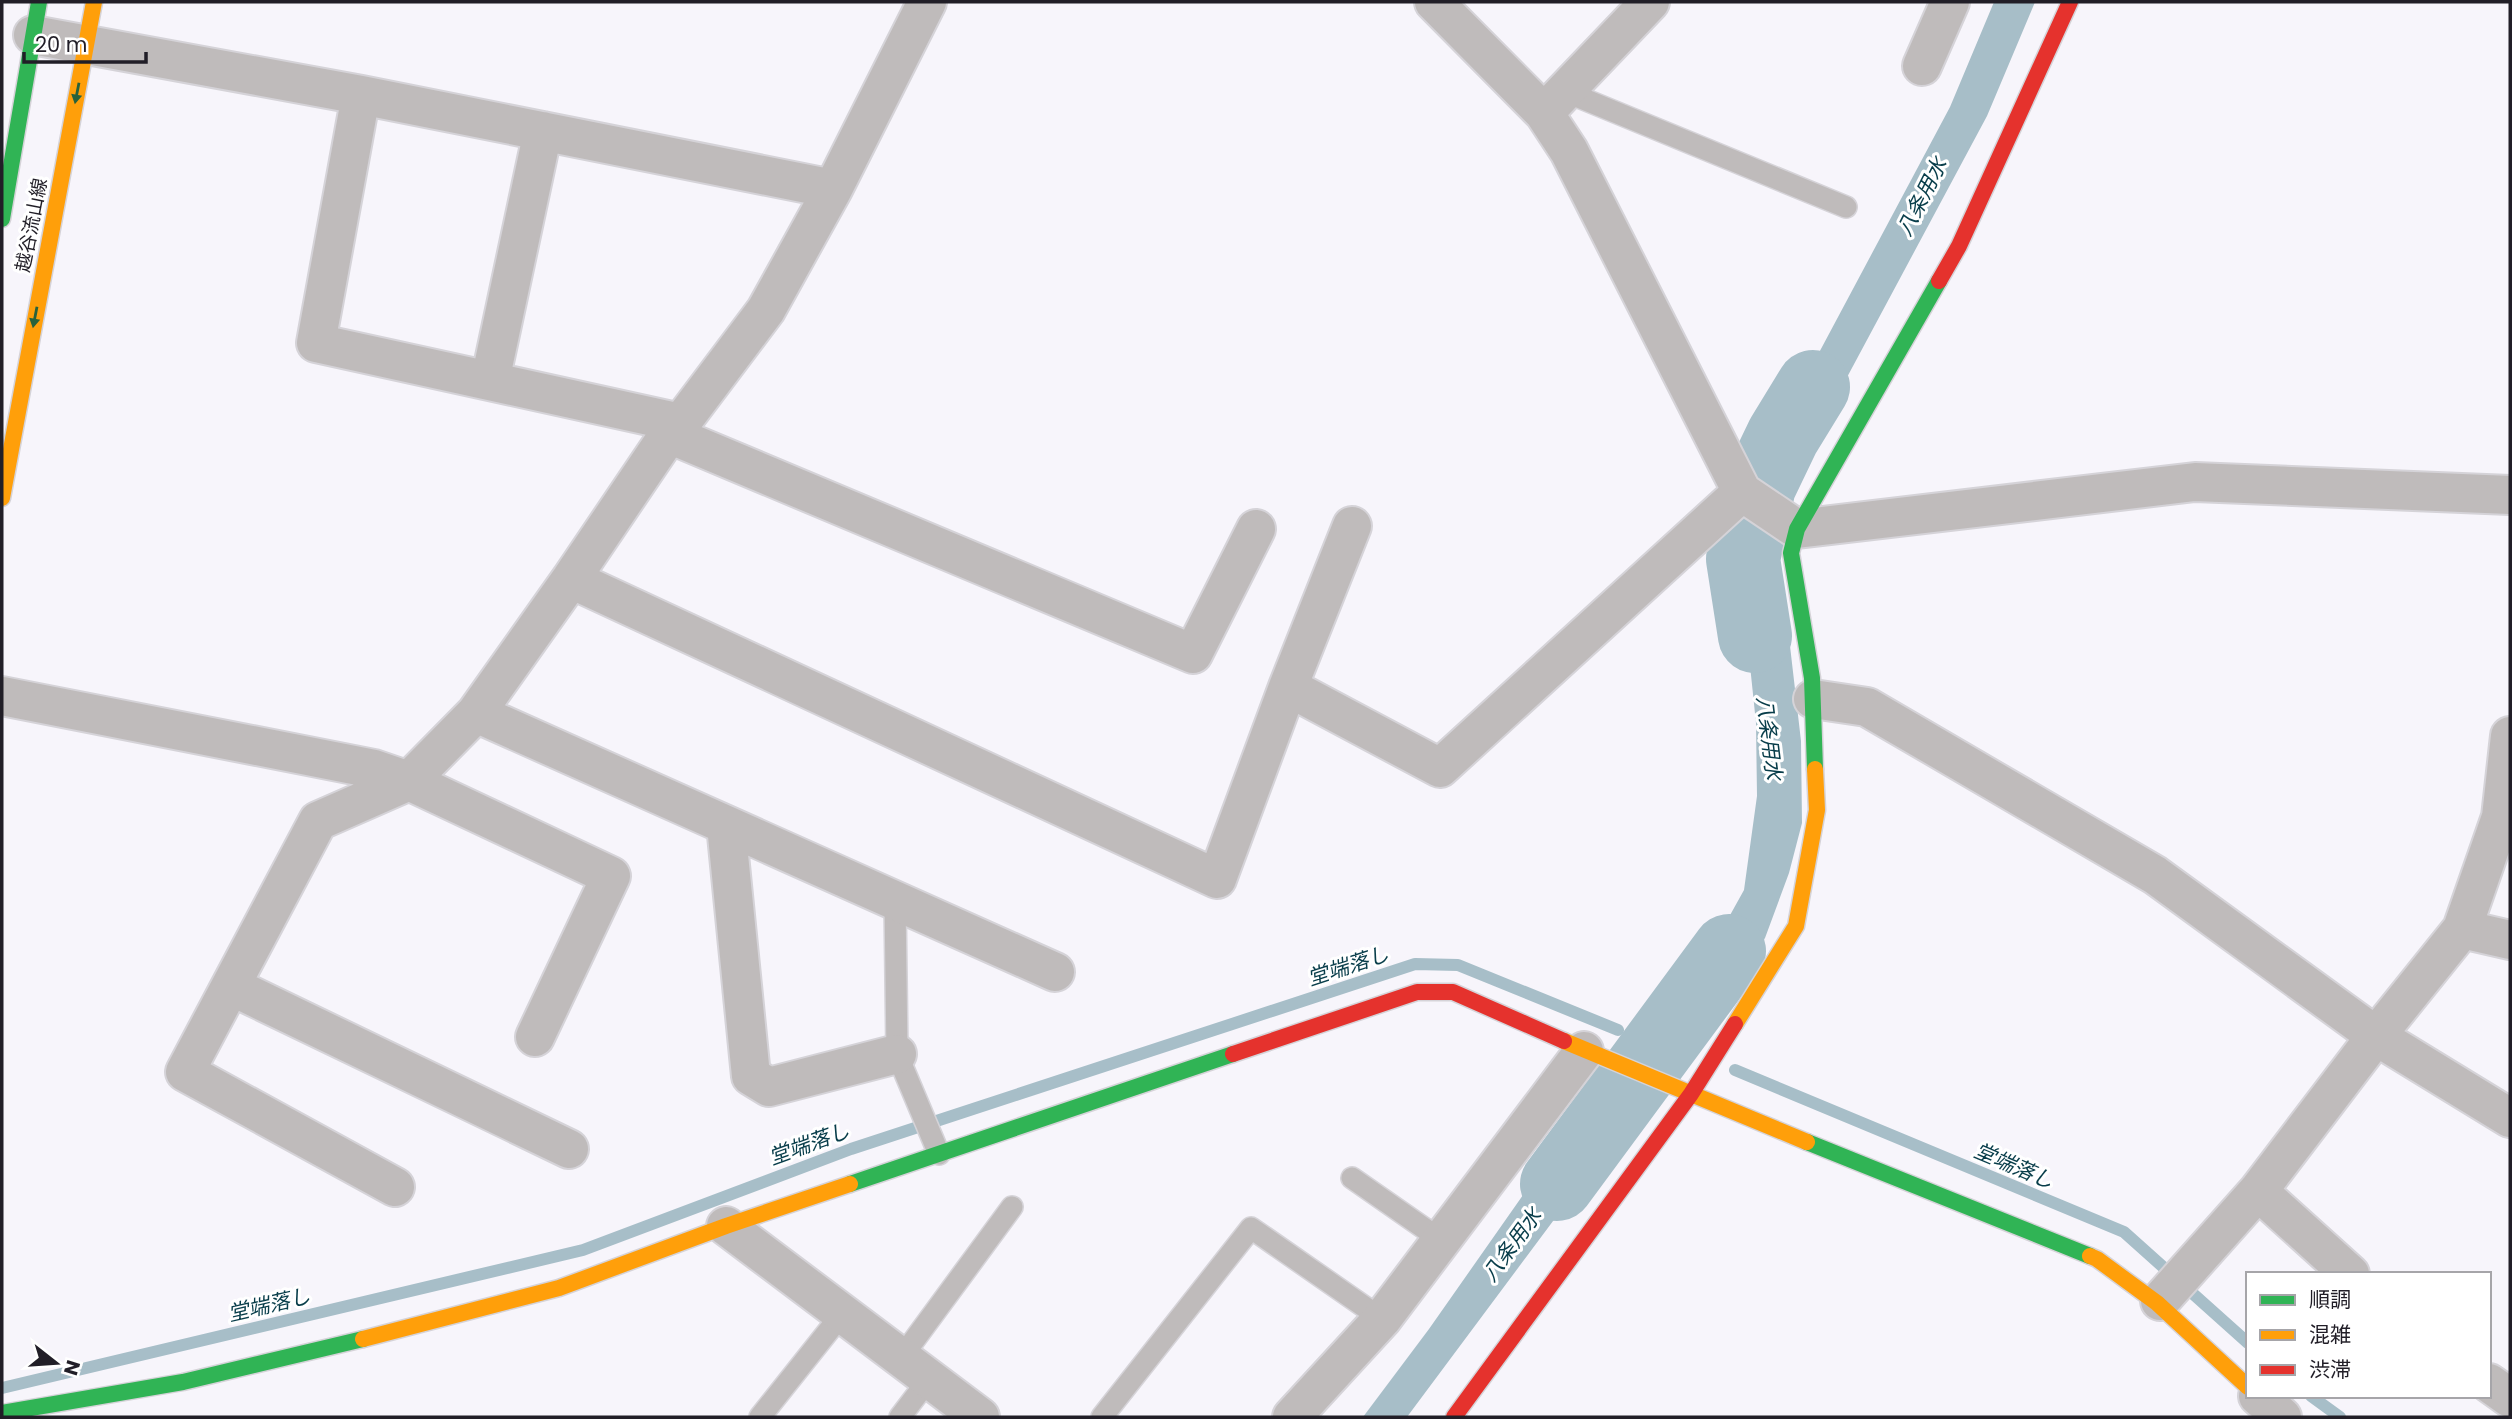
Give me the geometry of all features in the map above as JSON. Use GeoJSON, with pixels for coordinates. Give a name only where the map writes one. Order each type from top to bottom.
{"type":"FeatureCollection","features":[{"type":"Feature","properties":{"kind":"street","name":"越谷流山線"},"geometry":{"type":"LineString","coordinates":[[2,498],[94,2]]}},
{"type":"Feature","properties":{"kind":"street"},"geometry":{"type":"LineString","coordinates":[[395,1187],[185,1072],[318,821],[409,781],[475,713],[675,429],[766,310],[833,189],[927,2]]}},
{"type":"Feature","properties":{"kind":"street"},"geometry":{"type":"LineString","coordinates":[[1433,2],[1554,102],[1576,163],[1743,493],[1796,528],[2196,482],[2510,495]]}},
{"type":"Feature","properties":{"kind":"street"},"geometry":{"type":"LineString","coordinates":[[1554,102],[1650,2]]}},
{"type":"Feature","properties":{"kind":"street"},"geometry":{"type":"LineString","coordinates":[[1922,66],[1950,2]]}},
{"type":"Feature","properties":{"kind":"street"},"geometry":{"type":"LineString","coordinates":[[1454,1417],[1691,1094],[1796,926],[1817,810],[1812,678],[1791,553],[1796,528],[1959,246],[2070,2]]}},
{"type":"Feature","properties":{"kind":"street","name":"越谷流山線"},"geometry":{"type":"LineString","coordinates":[[2,219],[36,18]]}},
{"type":"Feature","properties":{"kind":"street"},"geometry":{"type":"LineString","coordinates":[[36,18],[86,46],[361,95],[833,189]]}},
{"type":"Feature","properties":{"kind":"street"},"geometry":{"type":"LineString","coordinates":[[361,95],[316,343],[490,381],[675,429],[1194,653],[1256,529]]}},
{"type":"Feature","properties":{"kind":"street"},"geometry":{"type":"LineString","coordinates":[[490,381],[542,131]]}},
{"type":"Feature","properties":{"kind":"street"},"geometry":{"type":"LineString","coordinates":[[1288,687],[1440,768],[1743,493]]}},
{"type":"Feature","properties":{"kind":"street"},"geometry":{"type":"LineString","coordinates":[[571,579],[1217,879],[1288,687],[1352,526]]}},
{"type":"Feature","properties":{"kind":"street"},"geometry":{"type":"LineString","coordinates":[[2,696],[374,769],[409,781],[611,876],[535,1037]]}},
{"type":"Feature","properties":{"kind":"street"},"geometry":{"type":"LineString","coordinates":[[1813,699],[1867,707],[2155,875],[2376,1036],[2510,1118]]}},
{"type":"Feature","properties":{"kind":"street"},"geometry":{"type":"LineString","coordinates":[[475,713],[1055,972]]}},
{"type":"Feature","properties":{"kind":"street"},"geometry":{"type":"LineString","coordinates":[[2158,1302],[2258,1191],[2376,1036],[2462,929],[2501,817],[2510,736]]}},
{"type":"Feature","properties":{"kind":"street"},"geometry":{"type":"LineString","coordinates":[[726,825],[751,1076],[769,1087],[897,1054]]}},
{"type":"Feature","properties":{"kind":"street"},"geometry":{"type":"LineString","coordinates":[[2462,929],[2510,940]]}},
{"type":"Feature","properties":{"kind":"street"},"geometry":{"type":"LineString","coordinates":[[231,986],[569,1149]]}},
{"type":"Feature","properties":{"kind":"street"},"geometry":{"type":"LineString","coordinates":[[2,1413],[183,1382],[365,1339],[559,1288],[938,1152],[1417,992],[1453,992],[1600,1058],[2097,1259],[2158,1302],[2246,1385]]}},
{"type":"Feature","properties":{"kind":"street"},"geometry":{"type":"LineString","coordinates":[[1292,1417],[1382,1319],[1441,1240],[1600,1058]]}},
{"type":"Feature","properties":{"kind":"street"},"geometry":{"type":"LineString","coordinates":[[2258,1191],[2348,1272]]}},
{"type":"Feature","properties":{"kind":"street"},"geometry":{"type":"LineString","coordinates":[[726,1226],[980,1417]]}},
{"type":"Feature","properties":{"kind":"street"},"geometry":{"type":"LineString","coordinates":[[2491,1385],[2510,1398]]}},
{"type":"Feature","properties":{"kind":"lane"},"geometry":{"type":"LineString","coordinates":[[1554,102],[1846,207]]}},
{"type":"Feature","properties":{"kind":"lane"},"geometry":{"type":"LineString","coordinates":[[895,901],[897,1054],[938,1152]]}},
{"type":"Feature","properties":{"kind":"lane"},"geometry":{"type":"LineString","coordinates":[[1352,1178],[1441,1240]]}},
{"type":"Feature","properties":{"kind":"lane"},"geometry":{"type":"LineString","coordinates":[[900,1417],[915,1368],[1012,1207]]}},
{"type":"Feature","properties":{"kind":"lane"},"geometry":{"type":"LineString","coordinates":[[1102,1417],[1251,1228],[1382,1319]]}},
{"type":"Feature","properties":{"kind":"lane"},"geometry":{"type":"LineString","coordinates":[[760,1417],[842,1314]]}},
{"type":"Feature","properties":{"kind":"water"},"geometry":{"type":"Polygon","coordinates":[[[1994,2],[2035,2],[1987,116],[1830,409],[1778,485],[1757,469],[1950,107],[1994,2]]]}},
{"type":"Feature","properties":{"kind":"water"},"geometry":{"type":"Polygon","coordinates":[[[1736,531],[1767,547],[1765,598],[1787,620],[1801,741],[1802,823],[1789,873],[1765,938],[1699,1042],[1650,1026],[1709,953],[1744,890],[1757,796],[1756,723],[1736,531]]]}},
{"type":"Feature","properties":{"kind":"water"},"geometry":{"type":"Polygon","coordinates":[[[1596,1091],[1635,1111],[1407,1417],[1363,1417],[1429,1329],[1596,1091]]]}},
{"type":"Feature","properties":{"kind":"waterway","name":"八条用水"},"geometry":{"type":"LineString","coordinates":[[1755,636],[1743,559],[1759,486],[1783,436],[1813,387]]}},
{"type":"Feature","properties":{"kind":"waterway","name":"八条用水"},"geometry":{"type":"LineString","coordinates":[[1557,1184],[1729,951]]}},
{"type":"Feature","properties":{"kind":"waterway","name":"堂端落し"},"geometry":{"type":"LineString","coordinates":[[2,1388],[583,1250],[851,1149],[1415,964],[1458,965],[1618,1030]]}},
{"type":"Feature","properties":{"kind":"waterway","name":"堂端落し"},"geometry":{"type":"LineString","coordinates":[[1735,1070],[2124,1232],[2246,1341]]}},
{"type":"Feature","properties":{"kind":"waterway","name":"堂端落し"},"geometry":{"type":"LineString","coordinates":[[2314,1398],[2340,1417]]}},
{"type":"Feature","properties":{"kind":"traffic: fast"},"geometry":{"type":"LineString","coordinates":[[2,219],[39,2]]}},
{"type":"Feature","properties":{"kind":"traffic: fast"},"geometry":{"type":"LineString","coordinates":[[1815,769],[1812,678],[1791,553],[1797,529],[1939,281]]}},
{"type":"Feature","properties":{"kind":"traffic: fast"},"geometry":{"type":"LineString","coordinates":[[850,1184],[1233,1054]]}},
{"type":"Feature","properties":{"kind":"traffic: fast"},"geometry":{"type":"LineString","coordinates":[[1807,1142],[2090,1256]]}},
{"type":"Feature","properties":{"kind":"traffic: fast"},"geometry":{"type":"LineString","coordinates":[[2,1413],[183,1382],[363,1339]]}},
{"type":"Feature","properties":{"kind":"traffic: slow"},"geometry":{"type":"LineString","coordinates":[[2,498],[94,2]]}},
{"type":"Feature","properties":{"kind":"traffic: slow"},"geometry":{"type":"LineString","coordinates":[[1735,1024],[1796,926],[1817,810],[1815,769]]}},
{"type":"Feature","properties":{"kind":"traffic: slow"},"geometry":{"type":"LineString","coordinates":[[1564,1041],[1807,1142]]}},
{"type":"Feature","properties":{"kind":"traffic: slow"},"geometry":{"type":"LineString","coordinates":[[363,1339],[559,1288],[726,1226],[850,1184]]}},
{"type":"Feature","properties":{"kind":"traffic: slow"},"geometry":{"type":"LineString","coordinates":[[2090,1256],[2157,1303],[2246,1385]]}},
{"type":"Feature","properties":{"kind":"traffic: jam"},"geometry":{"type":"LineString","coordinates":[[1939,281],[1959,246],[2070,2]]}},
{"type":"Feature","properties":{"kind":"traffic: jam"},"geometry":{"type":"LineString","coordinates":[[1233,1054],[1417,992],[1453,992],[1564,1041]]}},
{"type":"Feature","properties":{"kind":"traffic: jam"},"geometry":{"type":"LineString","coordinates":[[1454,1417],[1691,1094],[1735,1024]]}}]}
